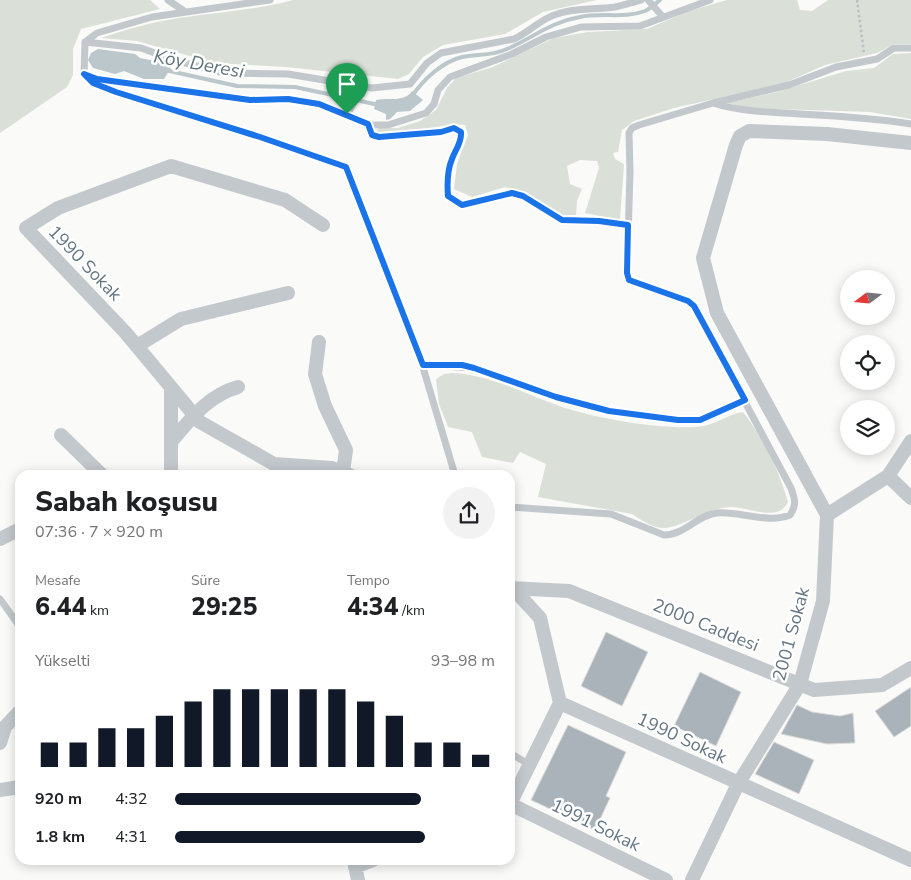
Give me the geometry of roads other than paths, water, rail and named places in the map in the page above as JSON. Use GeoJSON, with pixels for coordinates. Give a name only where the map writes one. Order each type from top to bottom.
{"type":"FeatureCollection","features":[{"type":"Feature","properties":{"kind":"street"},"geometry":{"type":"LineString","coordinates":[[911,142],[827,134],[750,131],[740,136],[703,258],[718,313],[827,516],[888,476],[911,441]]}},
{"type":"Feature","properties":{"kind":"street","name":"1990 Sokak"},"geometry":{"type":"LineString","coordinates":[[323,225],[284,200],[171,166],[58,208],[26,228],[136,346],[200,422],[274,464],[332,468],[337,470]]}},
{"type":"Feature","properties":{"kind":"street"},"geometry":{"type":"LineString","coordinates":[[136,346],[181,319],[288,293]]}},
{"type":"Feature","properties":{"kind":"street"},"geometry":{"type":"LineString","coordinates":[[319,342],[315,374],[325,406],[346,450],[346,470]]}},
{"type":"Feature","properties":{"kind":"street"},"geometry":{"type":"LineString","coordinates":[[171,387],[171,470]]}},
{"type":"Feature","properties":{"kind":"street"},"geometry":{"type":"LineString","coordinates":[[171,442],[206,402],[224,391],[238,387]]}},
{"type":"Feature","properties":{"kind":"street"},"geometry":{"type":"LineString","coordinates":[[61,436],[97,470]]}},
{"type":"Feature","properties":{"kind":"street"},"geometry":{"type":"LineString","coordinates":[[888,476],[911,498]]}},
{"type":"Feature","properties":{"kind":"street","name":"2001 Sokak"},"geometry":{"type":"LineString","coordinates":[[692,880],[738,784],[800,684],[824,601],[827,516]]}},
{"type":"Feature","properties":{"kind":"street"},"geometry":{"type":"LineString","coordinates":[[0,539],[15,531]]}},
{"type":"Feature","properties":{"kind":"street","name":"2000 Caddesi"},"geometry":{"type":"LineString","coordinates":[[515,587],[569,591],[814,690],[882,685],[911,668]]}},
{"type":"Feature","properties":{"kind":"street"},"geometry":{"type":"LineString","coordinates":[[515,591],[540,618],[560,703],[515,794]]}},
{"type":"Feature","properties":{"kind":"street","name":"1990 Sokak"},"geometry":{"type":"LineString","coordinates":[[560,703],[911,860]]}},
{"type":"Feature","properties":{"kind":"street"},"geometry":{"type":"LineString","coordinates":[[0,743],[5,727],[15,716]]}},
{"type":"Feature","properties":{"kind":"street"},"geometry":{"type":"LineString","coordinates":[[1,787],[15,787]]}},
{"type":"Feature","properties":{"kind":"street","name":"1991 Sokak"},"geometry":{"type":"LineString","coordinates":[[515,806],[666,880]]}},
{"type":"Feature","properties":{"kind":"lane"},"geometry":{"type":"LineString","coordinates":[[168,0],[184,11]]}},
{"type":"Feature","properties":{"kind":"lane"},"geometry":{"type":"LineString","coordinates":[[85,42],[97,33],[152,17],[184,11],[242,6],[270,0]]}},
{"type":"Feature","properties":{"kind":"lane"},"geometry":{"type":"LineString","coordinates":[[85,42],[141,48],[174,60],[224,73],[288,74],[372,88],[410,84],[428,63],[441,53],[514,39],[524,35],[537,22],[569,10],[614,7],[641,0]]}},
{"type":"Feature","properties":{"kind":"lane"},"geometry":{"type":"LineString","coordinates":[[648,0],[663,17]]}},
{"type":"Feature","properties":{"kind":"lane"},"geometry":{"type":"LineString","coordinates":[[84,74],[97,79],[234,98],[250,100],[288,99],[319,104],[368,124],[388,125],[426,113],[434,104],[438,90],[450,78],[512,54],[546,37],[581,27],[620,28],[640,26],[710,0]]}},
{"type":"Feature","properties":{"kind":"lane"},"geometry":{"type":"LineString","coordinates":[[85,42],[84,74],[93,83],[346,167],[423,365],[454,470]]}},
{"type":"Feature","properties":{"kind":"lane"},"geometry":{"type":"LineString","coordinates":[[515,507],[611,514],[664,535],[672,535],[715,513],[775,518],[790,515],[795,508],[795,500],[791,488],[694,306],[688,301],[629,280],[627,273],[629,133],[632,128],[713,103],[789,85],[836,67],[877,59],[894,48],[911,48]]}},
{"type":"Feature","properties":{"kind":"lane"},"geometry":{"type":"LineString","coordinates":[[347,114],[362,86]]}},
{"type":"Feature","properties":{"kind":"lane"},"geometry":{"type":"LineString","coordinates":[[713,103],[728,108],[874,118],[911,124]]}},
{"type":"Feature","properties":{"kind":"lane"},"geometry":{"type":"LineString","coordinates":[[368,124],[372,135],[379,137],[441,132],[454,128],[461,132],[462,139],[451,160],[446,182],[448,196],[462,205],[512,193],[523,196],[562,220],[599,221],[628,225]]}},
{"type":"Feature","properties":{"kind":"lane"},"geometry":{"type":"LineString","coordinates":[[423,365],[462,365],[556,397],[609,411],[678,420],[700,420],[745,400]]}},
{"type":"Feature","properties":{"kind":"lane"},"geometry":{"type":"LineString","coordinates":[[0,599],[15,620]]}},
{"type":"Feature","properties":{"kind":"lane"},"geometry":{"type":"LineString","coordinates":[[515,756],[530,765]]}},
{"type":"Feature","properties":{"kind":"waterway","name":"Köy Deresi"},"geometry":{"type":"LineString","coordinates":[[412,96],[434,72],[455,59],[501,51],[569,19],[596,15],[629,15],[647,10],[660,0]]}},
{"type":"Feature","properties":{"kind":"waterway","name":"Köy Deresi"},"geometry":{"type":"LineString","coordinates":[[165,70],[237,86],[295,87],[379,105]]}}]}
